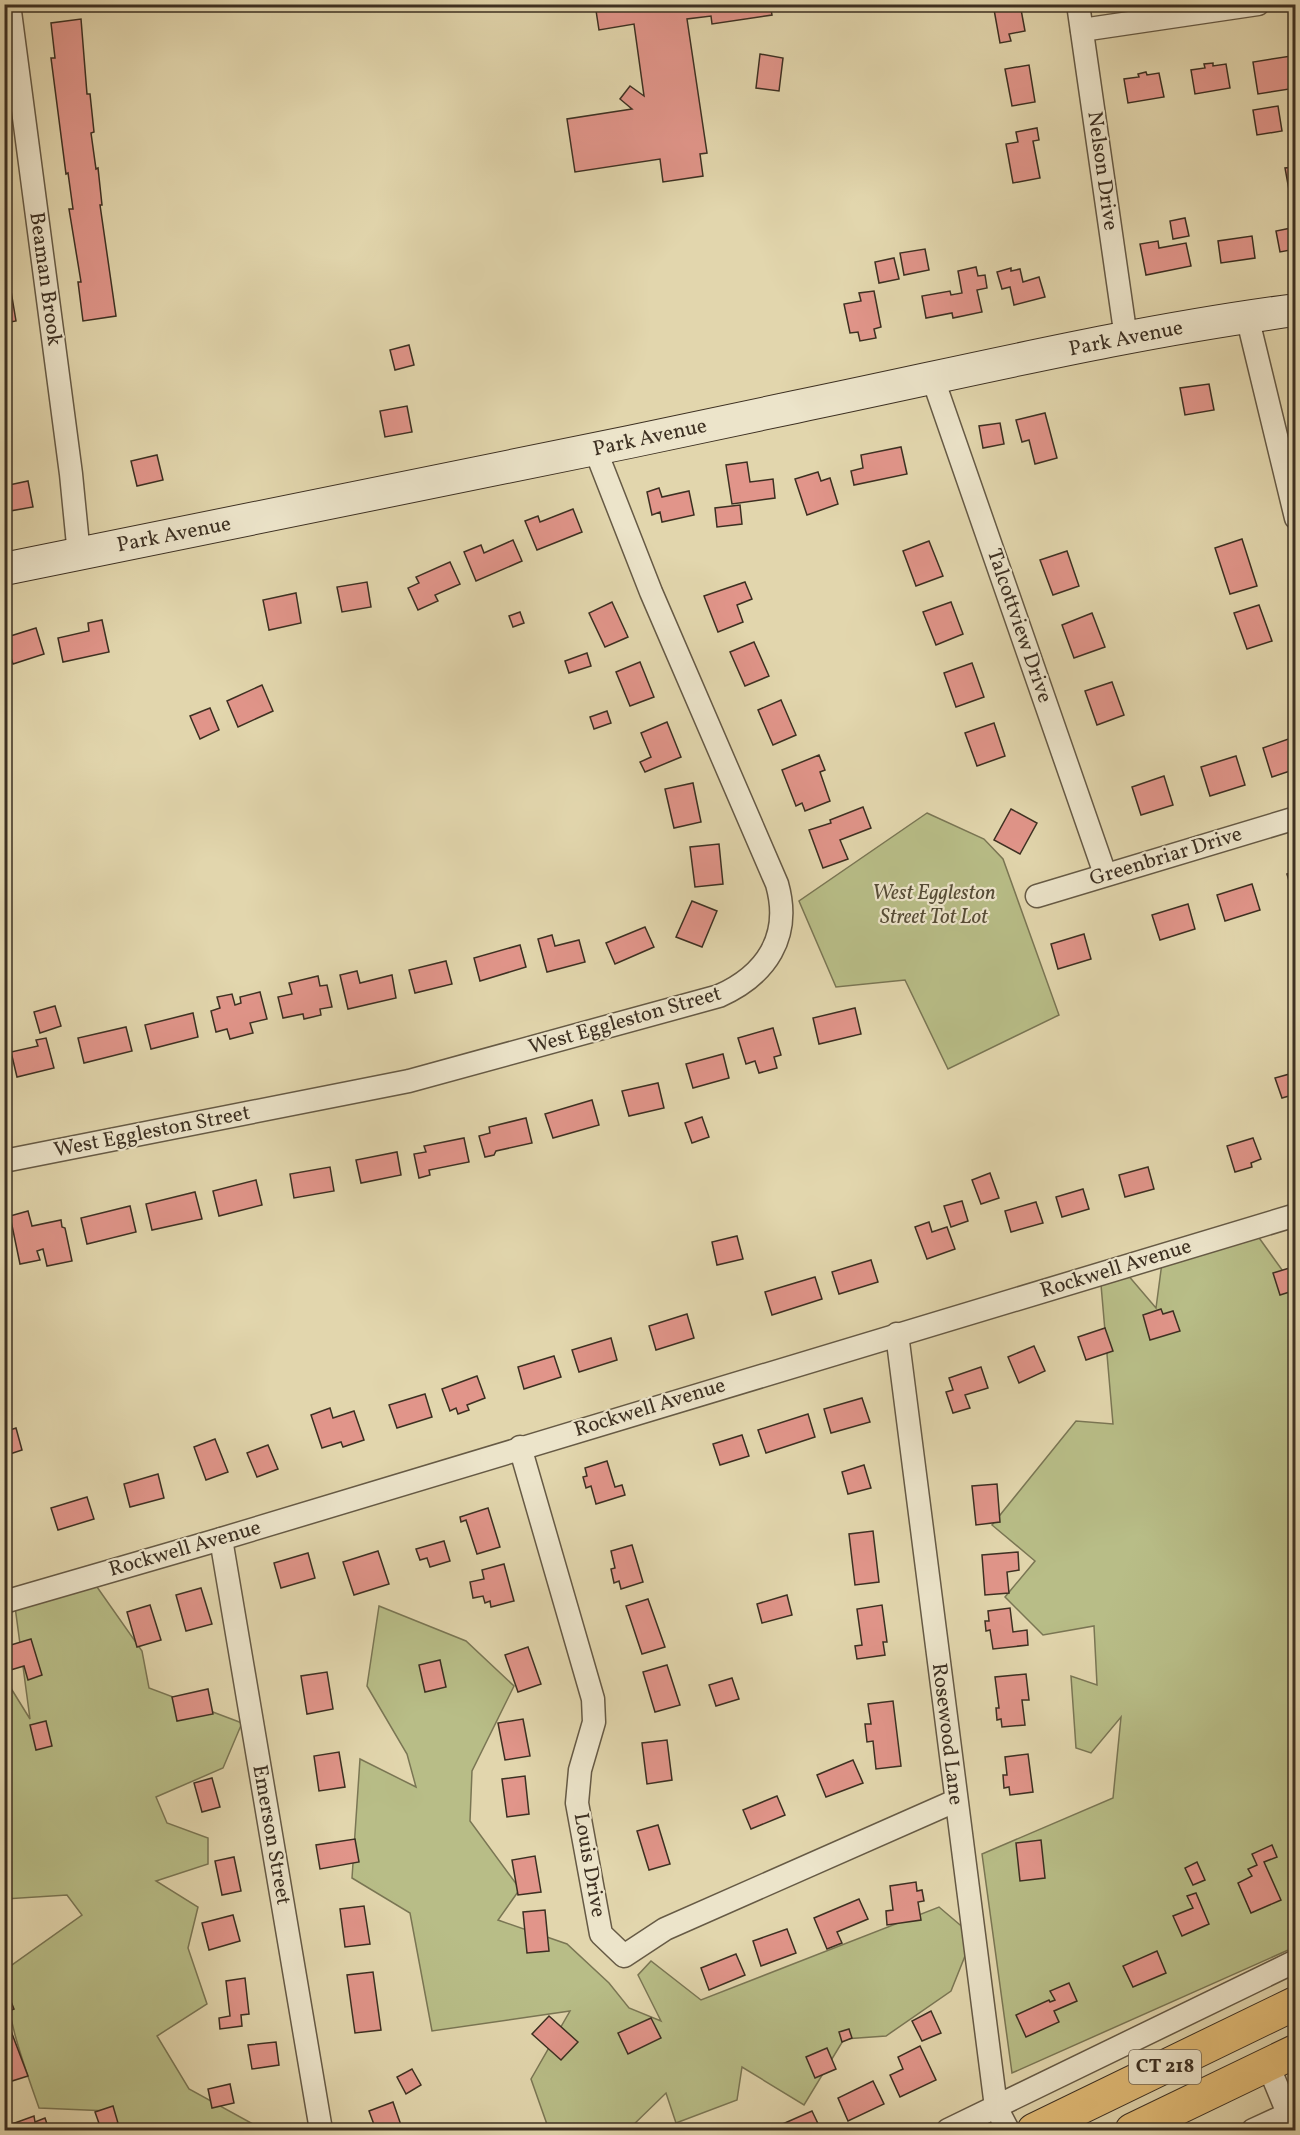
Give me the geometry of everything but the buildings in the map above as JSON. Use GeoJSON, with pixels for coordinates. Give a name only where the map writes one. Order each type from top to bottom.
{"type":"FeatureCollection","features":[{"type":"Feature","properties":{"kind":"main road","name":"CT 218"},"geometry":{"type":"LineString","coordinates":[[1034,2130],[1296,2003]]}},
{"type":"Feature","properties":{"kind":"main road","name":"CT 218"},"geometry":{"type":"LineString","coordinates":[[1132,2130],[1282,2058]]}},
{"type":"Feature","properties":{"kind":"street","name":"Beaman Brook"},"geometry":{"type":"LineString","coordinates":[[9,4],[71,474],[79,555]]}},
{"type":"Feature","properties":{"kind":"street","name":"Nelson Drive"},"geometry":{"type":"LineString","coordinates":[[1078,4],[1126,338]]}},
{"type":"Feature","properties":{"kind":"street"},"geometry":{"type":"LineString","coordinates":[[1082,30],[1258,4]]}},
{"type":"Feature","properties":{"kind":"street","name":"Park Avenue"},"geometry":{"type":"LineString","coordinates":[[4,569],[1126,338],[1247,316],[1296,310]]}},
{"type":"Feature","properties":{"kind":"street"},"geometry":{"type":"LineString","coordinates":[[1247,316],[1296,518]]}},
{"type":"Feature","properties":{"kind":"street","name":"Talcottview Drive"},"geometry":{"type":"LineString","coordinates":[[933,379],[1105,874]]}},
{"type":"Feature","properties":{"kind":"street","name":"West Eggleston Street"},"geometry":{"type":"LineString","coordinates":[[4,1161],[409,1081],[719,996],[748,980],[760,969],[779,934],[781,908],[777,884],[651,592],[595,449]]}},
{"type":"Feature","properties":{"kind":"street","name":"Greenbriar Drive"},"geometry":{"type":"LineString","coordinates":[[1037,896],[1296,818]]}},
{"type":"Feature","properties":{"kind":"street","name":"Rockwell Avenue"},"geometry":{"type":"LineString","coordinates":[[4,1602],[221,1539],[520,1447],[1296,1215]]}},
{"type":"Feature","properties":{"kind":"street","name":"Rosewood Lane"},"geometry":{"type":"LineString","coordinates":[[897,1334],[996,2107],[1008,2130]]}},
{"type":"Feature","properties":{"kind":"street","name":"Louis Drive"},"geometry":{"type":"LineString","coordinates":[[520,1447],[593,1699],[594,1722],[580,1770],[577,1803],[601,1934],[624,1956],[665,1929],[956,1801]]}},
{"type":"Feature","properties":{"kind":"street","name":"Emerson Street"},"geometry":{"type":"LineString","coordinates":[[221,1539],[321,2130]]}},
{"type":"Feature","properties":{"kind":"street"},"geometry":{"type":"LineString","coordinates":[[948,2130],[1296,1961]]}},
{"type":"Feature","properties":{"kind":"street"},"geometry":{"type":"LineString","coordinates":[[1253,2130],[1291,2122],[1282,2058]]}},
{"type":"Feature","properties":{"kind":"green space","name":"West Eggleston Street Tot Lot"},"geometry":{"type":"Polygon","coordinates":[[[927,813],[984,839],[1003,859],[1059,1015],[948,1069],[905,980],[836,987],[799,901],[927,813]]]}},
{"type":"Feature","properties":{"kind":"green space"},"geometry":{"type":"Polygon","coordinates":[[[1252,1228],[1295,1288],[1295,1947],[1012,2073],[982,1854],[1113,1798],[1121,1717],[1091,1753],[1076,1748],[1071,1676],[1097,1685],[1094,1626],[1043,1635],[1005,1597],[1035,1561],[992,1525],[1076,1421],[1113,1424],[1100,1273],[1121,1267],[1156,1308],[1163,1255],[1252,1228]]]}},
{"type":"Feature","properties":{"kind":"green space"},"geometry":{"type":"Polygon","coordinates":[[[90,1577],[142,1651],[149,1688],[242,1723],[223,1768],[156,1797],[167,1823],[208,1838],[208,1864],[156,1881],[198,1907],[188,1948],[207,2004],[157,2036],[189,2089],[253,2124],[249,2130],[116,2130],[109,2111],[39,2108],[16,2040],[8,2005],[5,1970],[82,1915],[67,1895],[5,1899],[4,1677],[30,1719],[14,1599],[90,1577]]]}},
{"type":"Feature","properties":{"kind":"green space"},"geometry":{"type":"Polygon","coordinates":[[[379,1606],[466,1641],[514,1686],[472,1771],[470,1821],[520,1889],[498,1920],[567,1944],[609,1983],[629,2008],[661,2021],[638,1975],[651,1961],[701,2000],[939,1907],[973,1936],[951,1991],[886,2036],[844,2039],[804,2105],[742,2067],[737,2100],[676,2123],[666,2093],[628,2130],[549,2130],[531,2079],[570,2011],[432,2031],[410,1913],[352,1878],[360,1759],[416,1787],[407,1754],[367,1686],[379,1606]]]}}]}
